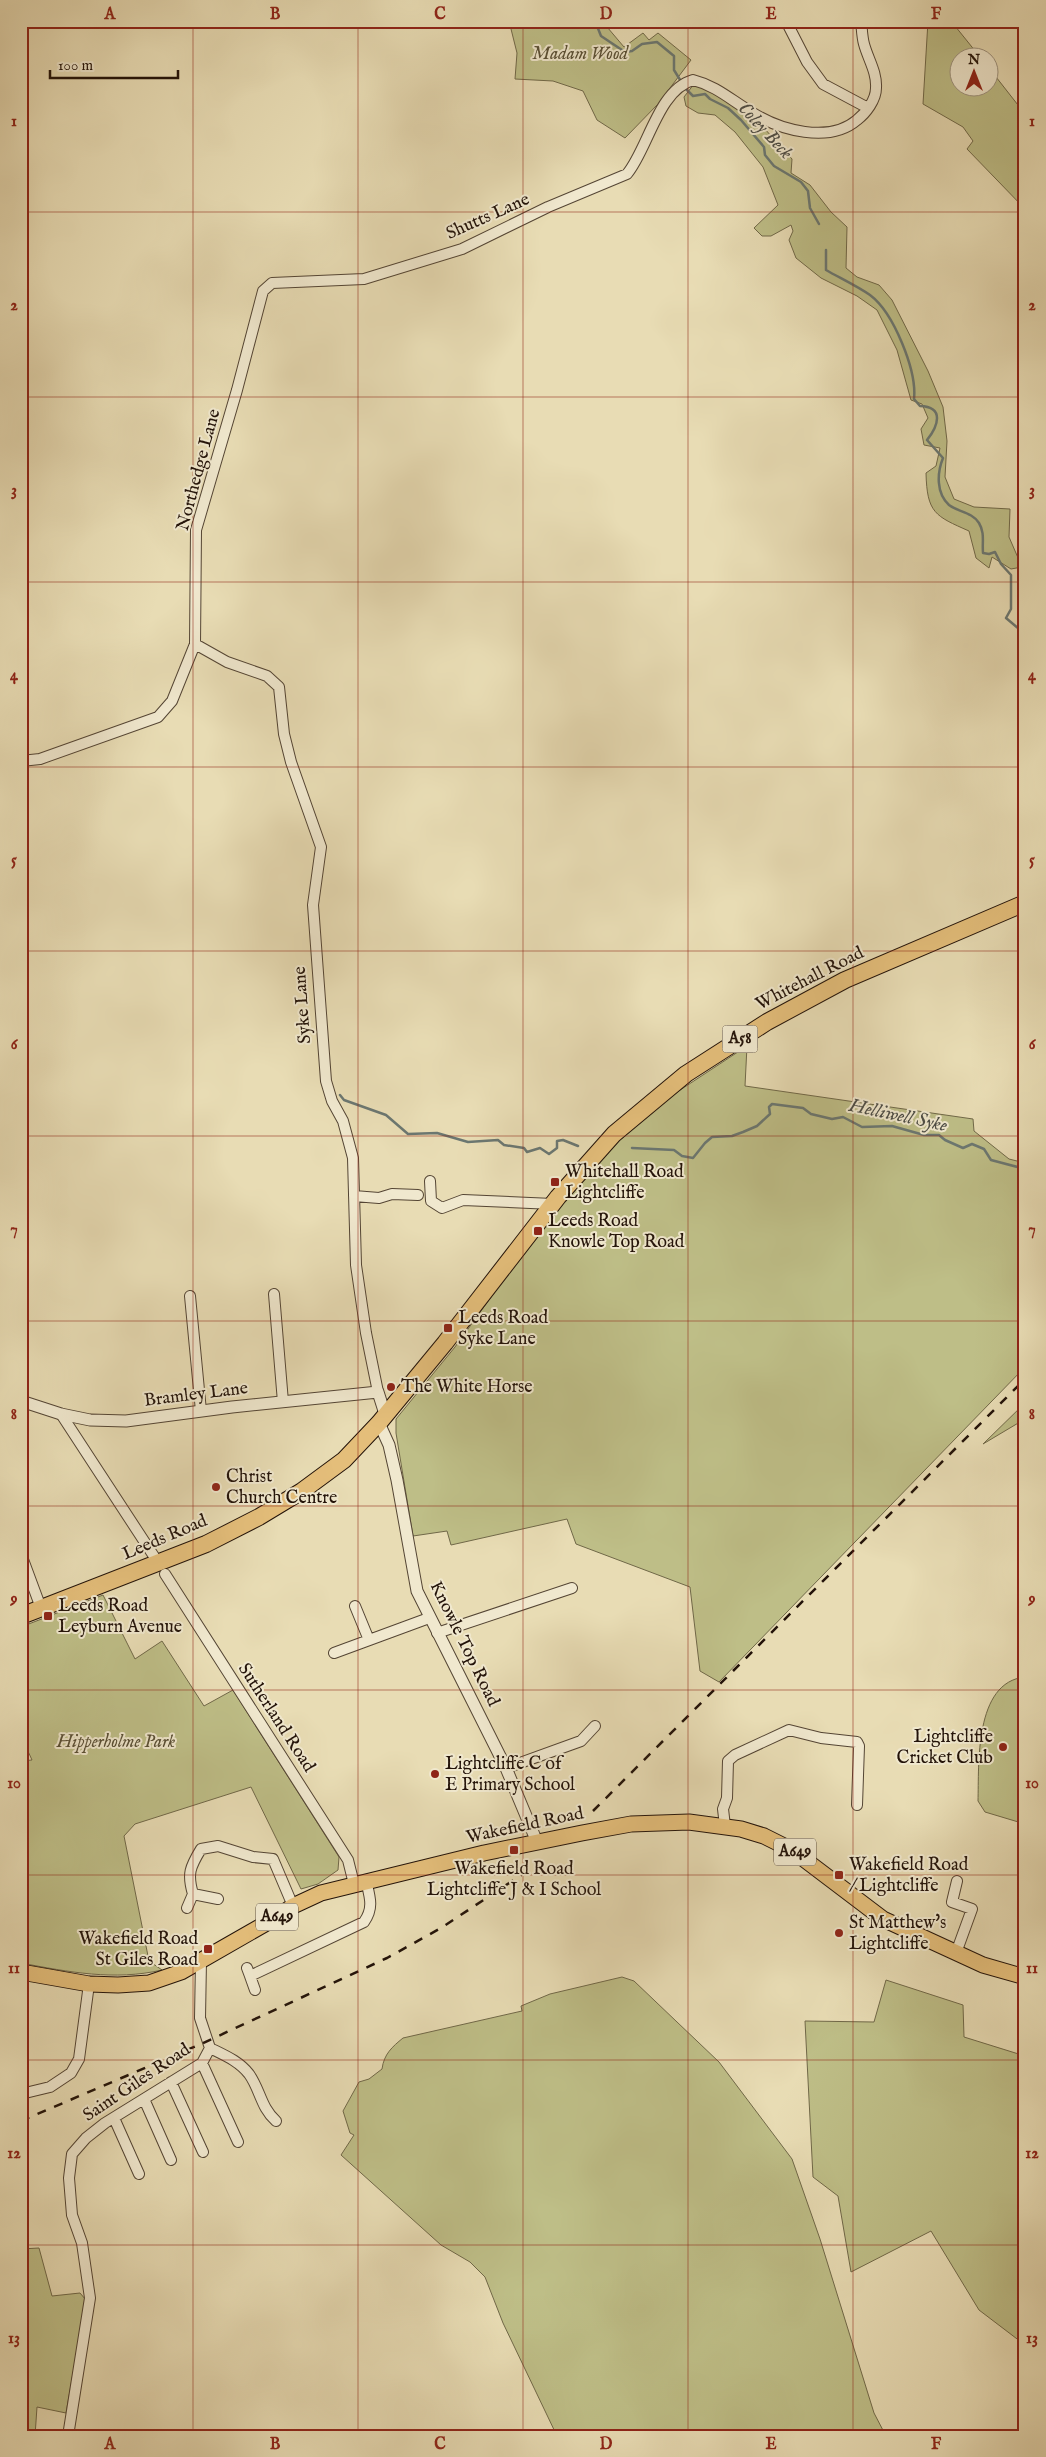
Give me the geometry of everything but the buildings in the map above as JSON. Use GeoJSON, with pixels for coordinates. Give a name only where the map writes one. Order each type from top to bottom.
{"type":"FeatureCollection","features":[{"type":"Feature","properties":{"kind":"highway","name":"Whitehall Road"},"geometry":{"type":"LineString","coordinates":[[513,1256],[552,1204],[614,1134],[686,1074],[767,1022],[845,980],[1025,903]]}},
{"type":"Feature","properties":{"kind":"highway","name":"Leeds Road"},"geometry":{"type":"LineString","coordinates":[[21,1616],[162,1568],[259,1517],[302,1491],[344,1460],[382,1419],[513,1256]]}},
{"type":"Feature","properties":{"kind":"main road","name":"Wakefield Road"},"geometry":{"type":"LineString","coordinates":[[21,1972],[89,1984],[149,1983],[180,1972],[293,1906],[321,1893],[360,1882],[537,1842],[631,1824],[689,1822],[725,1826],[764,1836],[792,1850],[883,1919],[982,1964],[1025,1977]]}},
{"type":"Feature","properties":{"kind":"street"},"geometry":{"type":"LineString","coordinates":[[786,21],[807,62],[823,84],[868,108],[876,91],[876,78],[864,44],[861,21]]}},
{"type":"Feature","properties":{"kind":"street","name":"Shutts Lane"},"geometry":{"type":"LineString","coordinates":[[263,291],[272,283],[364,279],[462,249],[548,207],[627,174],[635,165],[662,107],[678,88],[691,80],[706,83],[752,113],[775,125],[792,130],[820,133],[836,131],[850,126],[868,108]]}},
{"type":"Feature","properties":{"kind":"street","name":"Northedge Lane"},"geometry":{"type":"LineString","coordinates":[[21,761],[40,759],[158,717],[172,701],[195,644],[196,530],[240,382],[263,291]]}},
{"type":"Feature","properties":{"kind":"street","name":"Syke Lane"},"geometry":{"type":"LineString","coordinates":[[195,644],[227,662],[267,676],[279,687],[284,734],[291,762],[321,847],[313,905],[326,1081],[332,1101],[343,1121],[353,1158],[356,1265],[382,1419]]}},
{"type":"Feature","properties":{"kind":"street"},"geometry":{"type":"LineString","coordinates":[[430,1181],[431,1201],[442,1208],[463,1200],[552,1204]]}},
{"type":"Feature","properties":{"kind":"street"},"geometry":{"type":"LineString","coordinates":[[354,1196],[379,1198],[392,1194],[418,1195]]}},
{"type":"Feature","properties":{"kind":"street"},"geometry":{"type":"LineString","coordinates":[[274,1294],[283,1402]]}},
{"type":"Feature","properties":{"kind":"street"},"geometry":{"type":"LineString","coordinates":[[190,1296],[201,1411]]}},
{"type":"Feature","properties":{"kind":"street","name":"Bramley Lane"},"geometry":{"type":"LineString","coordinates":[[21,1400],[62,1414],[106,1422],[378,1392]]}},
{"type":"Feature","properties":{"kind":"street","name":"Sutherland Road"},"geometry":{"type":"LineString","coordinates":[[62,1414],[348,1860],[372,1901],[371,1913],[364,1922],[248,1972],[255,1990]]}},
{"type":"Feature","properties":{"kind":"street","name":"Knowle Top Road"},"geometry":{"type":"LineString","coordinates":[[382,1419],[398,1480],[417,1591],[506,1768],[537,1842]]}},
{"type":"Feature","properties":{"kind":"street"},"geometry":{"type":"LineString","coordinates":[[21,1554],[41,1608]]}},
{"type":"Feature","properties":{"kind":"street"},"geometry":{"type":"LineString","coordinates":[[437,1633],[572,1588]]}},
{"type":"Feature","properties":{"kind":"street"},"geometry":{"type":"LineString","coordinates":[[355,1606],[369,1640]]}},
{"type":"Feature","properties":{"kind":"street"},"geometry":{"type":"LineString","coordinates":[[334,1653],[429,1618]]}},
{"type":"Feature","properties":{"kind":"street"},"geometry":{"type":"LineString","coordinates":[[506,1768],[581,1741],[595,1726]]}},
{"type":"Feature","properties":{"kind":"street"},"geometry":{"type":"LineString","coordinates":[[725,1826],[723,1809],[727,1798],[728,1761],[735,1755],[789,1730],[821,1738],[857,1742],[859,1746],[857,1805]]}},
{"type":"Feature","properties":{"kind":"street"},"geometry":{"type":"LineString","coordinates":[[187,1908],[193,1894],[188,1878],[193,1862],[201,1849],[218,1846],[253,1857],[273,1859],[293,1906]]}},
{"type":"Feature","properties":{"kind":"street"},"geometry":{"type":"LineString","coordinates":[[956,1953],[972,1909],[952,1902],[957,1881]]}},
{"type":"Feature","properties":{"kind":"street"},"geometry":{"type":"LineString","coordinates":[[193,1894],[218,1899]]}},
{"type":"Feature","properties":{"kind":"street","name":"Saint Giles Road"},"geometry":{"type":"LineString","coordinates":[[68,2436],[90,2298],[82,2243],[72,2215],[70,2170],[72,2154],[86,2138],[114,2118],[202,2063],[210,2048],[200,2018],[201,1961]]}},
{"type":"Feature","properties":{"kind":"street"},"geometry":{"type":"LineString","coordinates":[[21,2094],[50,2087],[71,2073],[79,2059],[89,1984]]}},
{"type":"Feature","properties":{"kind":"street"},"geometry":{"type":"LineString","coordinates":[[210,2048],[238,2063],[250,2074],[268,2114],[276,2121]]}},
{"type":"Feature","properties":{"kind":"street"},"geometry":{"type":"LineString","coordinates":[[202,2063],[238,2142]]}},
{"type":"Feature","properties":{"kind":"street"},"geometry":{"type":"LineString","coordinates":[[172,2082],[203,2152]]}},
{"type":"Feature","properties":{"kind":"street"},"geometry":{"type":"LineString","coordinates":[[144,2099],[171,2160]]}},
{"type":"Feature","properties":{"kind":"street"},"geometry":{"type":"LineString","coordinates":[[114,2118],[139,2174]]}},
{"type":"Feature","properties":{"kind":"green space","name":"Madam Wood"},"geometry":{"type":"Polygon","coordinates":[[[509,21],[602,21],[624,47],[643,33],[649,40],[658,33],[691,60],[658,104],[625,138],[597,120],[583,91],[553,81],[515,79],[517,53],[509,21]]]}},
{"type":"Feature","properties":{"kind":"green space"},"geometry":{"type":"Polygon","coordinates":[[[928,21],[951,21],[973,48],[948,48],[948,98],[998,98],[998,80],[1025,114],[1025,209],[967,149],[973,141],[963,127],[923,104],[928,21]]]}},
{"type":"Feature","properties":{"kind":"green space"},"geometry":{"type":"Polygon","coordinates":[[[694,84],[716,93],[754,117],[792,159],[791,173],[810,185],[831,212],[847,227],[846,268],[857,277],[879,285],[892,300],[928,371],[943,407],[947,441],[945,477],[954,499],[974,507],[1010,509],[1009,537],[1022,567],[1011,569],[992,557],[989,568],[976,558],[969,531],[941,517],[935,511],[928,497],[926,473],[936,466],[940,448],[924,445],[921,429],[928,418],[922,404],[911,400],[897,350],[877,310],[857,296],[821,278],[796,258],[789,240],[793,231],[791,225],[771,236],[762,236],[754,228],[778,205],[763,167],[735,132],[715,115],[698,113],[686,106],[684,97],[694,84]]]}},
{"type":"Feature","properties":{"kind":"green space"},"geometry":{"type":"Polygon","coordinates":[[[747,1046],[745,1086],[973,1119],[974,1131],[1009,1159],[1025,1163],[1025,1367],[719,1682],[700,1671],[690,1587],[576,1544],[567,1519],[451,1545],[447,1531],[413,1536],[396,1433],[396,1419],[455,1347],[525,1250],[579,1182],[623,1137],[671,1096],[747,1046]]]}},
{"type":"Feature","properties":{"kind":"green space"},"geometry":{"type":"Polygon","coordinates":[[[1025,1403],[1025,1419],[983,1444],[1025,1403]]]}},
{"type":"Feature","properties":{"kind":"green space","name":"Hipperholme Park"},"geometry":{"type":"Polygon","coordinates":[[[103,1595],[135,1659],[162,1641],[204,1706],[233,1690],[339,1857],[338,1870],[318,1884],[301,1889],[251,1787],[135,1824],[124,1836],[149,1961],[162,1970],[126,1975],[74,1972],[21,1963],[21,1761],[32,1760],[21,1736],[21,1627],[103,1595]]]}},
{"type":"Feature","properties":{"kind":"green space","name":"Lightcliffe Cricket Club"},"geometry":{"type":"Polygon","coordinates":[[[1025,1677],[1025,1824],[985,1812],[978,1801],[980,1747],[988,1709],[996,1693],[1008,1682],[1025,1677]]]}},
{"type":"Feature","properties":{"kind":"green space"},"geometry":{"type":"Polygon","coordinates":[[[622,1977],[634,1981],[719,2062],[792,2159],[820,2239],[874,2413],[886,2436],[557,2436],[503,2323],[485,2277],[470,2262],[441,2245],[341,2155],[354,2135],[350,2133],[343,2111],[359,2082],[369,2079],[382,2069],[389,2051],[403,2038],[522,2011],[521,2006],[550,1994],[622,1977]]]}},
{"type":"Feature","properties":{"kind":"green space"},"geometry":{"type":"Polygon","coordinates":[[[886,1980],[963,2005],[964,2037],[1025,2056],[1025,2345],[979,2310],[931,2231],[851,2272],[838,2196],[813,2177],[805,2021],[874,2022],[886,1980]]]}},
{"type":"Feature","properties":{"kind":"green space"},"geometry":{"type":"Polygon","coordinates":[[[39,2248],[52,2296],[80,2293],[86,2300],[66,2413],[37,2407],[35,2436],[21,2436],[21,2249],[39,2248]]]}},
{"type":"Feature","properties":{"kind":"waterway","name":"Coley Beck"},"geometry":{"type":"LineString","coordinates":[[595,21],[601,36],[625,52],[632,51],[642,44],[657,42],[674,56],[674,70],[682,83]]}},
{"type":"Feature","properties":{"kind":"waterway","name":"Coley Beck"},"geometry":{"type":"LineString","coordinates":[[685,88],[693,96],[705,94],[710,99],[728,108],[741,120],[764,147],[765,155],[774,166],[801,182],[808,191],[810,208],[819,224]]}},
{"type":"Feature","properties":{"kind":"waterway","name":"Coley Beck"},"geometry":{"type":"LineString","coordinates":[[826,250],[826,270],[870,295],[879,303],[895,328],[912,373],[914,399],[920,406],[928,407],[936,414],[937,418],[934,429],[927,440],[943,458],[939,476],[942,495],[949,505],[976,519],[982,530],[983,553],[995,552],[1001,564],[1011,575],[1011,609],[1006,618],[1025,634]]}},
{"type":"Feature","properties":{"kind":"waterway","name":"Coley Beck"},"geometry":{"type":"LineString","coordinates":[[1020,799],[1020,758],[1025,748]]}},
{"type":"Feature","properties":{"kind":"waterway","name":"Helliwell Syke"},"geometry":{"type":"LineString","coordinates":[[340,1095],[344,1100],[386,1115],[408,1134],[437,1133],[468,1142],[498,1140],[504,1145],[524,1148],[527,1152],[540,1148],[549,1154],[557,1148],[557,1141],[563,1140],[578,1146]]}},
{"type":"Feature","properties":{"kind":"waterway","name":"Helliwell Syke"},"geometry":{"type":"LineString","coordinates":[[632,1148],[674,1150],[682,1156],[693,1158],[712,1137],[732,1136],[757,1126],[770,1114],[769,1107],[772,1104],[803,1108],[811,1114],[832,1119],[843,1117],[862,1127],[892,1126],[924,1135],[939,1135],[945,1140],[963,1148],[972,1144],[984,1149],[991,1160],[1025,1169]]}},
{"type":"Feature","properties":{"kind":"railway"},"geometry":{"type":"LineString","coordinates":[[593,1811],[1025,1379]]}},
{"type":"Feature","properties":{"kind":"railway"},"geometry":{"type":"LineString","coordinates":[[21,2121],[201,2044],[387,1958],[441,1928],[535,1866]]}},
{"type":"Feature","properties":{"kind":"place","name":"Whitehall Road Lightcliffe"},"geometry":{"type":"Point","coordinates":[555,1182]}},
{"type":"Feature","properties":{"kind":"place","name":"Leeds Road Knowle Top Road"},"geometry":{"type":"Point","coordinates":[538,1231]}},
{"type":"Feature","properties":{"kind":"place","name":"Leeds Road Syke Lane"},"geometry":{"type":"Point","coordinates":[448,1328]}},
{"type":"Feature","properties":{"kind":"place","name":"The White Horse"},"geometry":{"type":"Point","coordinates":[391,1387]}},
{"type":"Feature","properties":{"kind":"place","name":"Christ Church Centre"},"geometry":{"type":"Point","coordinates":[216,1487]}},
{"type":"Feature","properties":{"kind":"place","name":"Leeds Road Leyburn Avenue"},"geometry":{"type":"Point","coordinates":[48,1616]}},
{"type":"Feature","properties":{"kind":"place","name":"Lightcliffe Cricket Club"},"geometry":{"type":"Point","coordinates":[1003,1747]}},
{"type":"Feature","properties":{"kind":"place","name":"Lightcliffe C of E Primary School"},"geometry":{"type":"Point","coordinates":[435,1774]}},
{"type":"Feature","properties":{"kind":"place","name":"Wakefield Road Lightcliffe J & I School"},"geometry":{"type":"Point","coordinates":[514,1850]}},
{"type":"Feature","properties":{"kind":"place","name":"Wakefield Road / Lightcliffe"},"geometry":{"type":"Point","coordinates":[839,1875]}},
{"type":"Feature","properties":{"kind":"place","name":"St Matthew's Lightcliffe"},"geometry":{"type":"Point","coordinates":[839,1933]}},
{"type":"Feature","properties":{"kind":"place","name":"Wakefield Road St Giles Road"},"geometry":{"type":"Point","coordinates":[208,1949]}}]}
